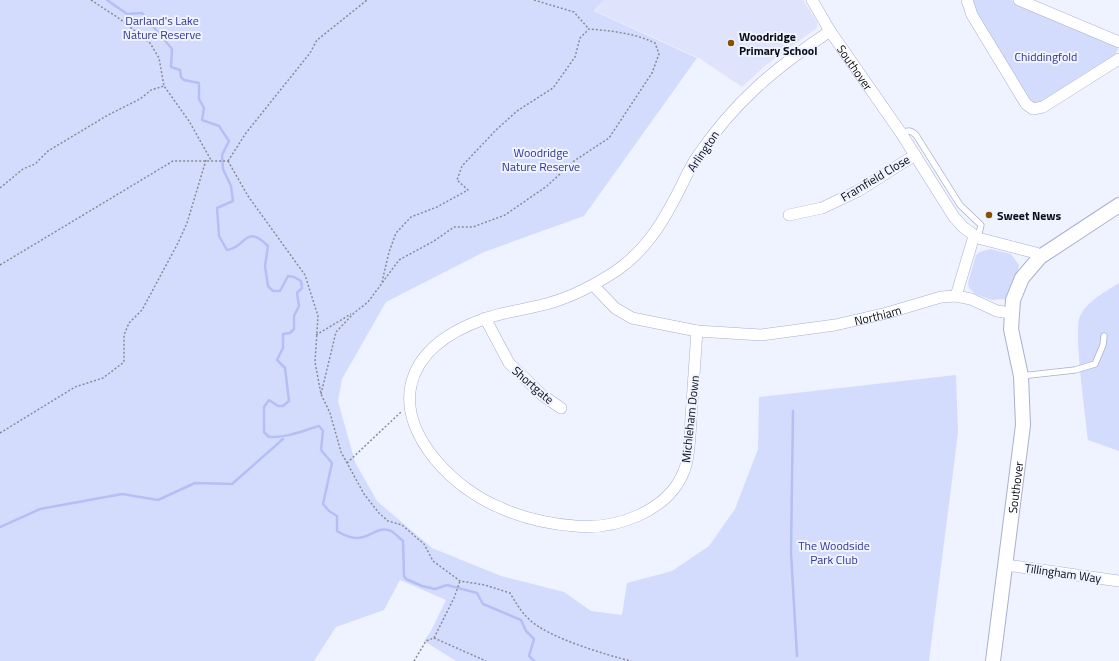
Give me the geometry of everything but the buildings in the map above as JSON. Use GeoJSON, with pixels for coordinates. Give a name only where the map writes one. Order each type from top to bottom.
{"type":"FeatureCollection","features":[{"type":"Feature","properties":{"kind":"street","name":"Southover"},"geometry":{"type":"LineString","coordinates":[[812,0],[830,31],[901,133],[954,217],[976,237],[1036,253],[1040,257]]}},
{"type":"Feature","properties":{"kind":"street"},"geometry":{"type":"LineString","coordinates":[[967,0],[972,15],[1026,104],[1033,109],[1043,107],[1119,59]]}},
{"type":"Feature","properties":{"kind":"street"},"geometry":{"type":"LineString","coordinates":[[1019,0],[1119,42]]}},
{"type":"Feature","properties":{"kind":"street","name":"Arlington"},"geometry":{"type":"LineString","coordinates":[[594,286],[623,266],[650,240],[673,203],[696,158],[732,111],[773,71],[830,31]]}},
{"type":"Feature","properties":{"kind":"street","name":"Framfield Close"},"geometry":{"type":"LineString","coordinates":[[789,215],[822,208],[858,191],[915,155]]}},
{"type":"Feature","properties":{"kind":"street"},"geometry":{"type":"LineString","coordinates":[[1011,313],[1013,300],[1022,278],[1040,257],[1119,205]]}},
{"type":"Feature","properties":{"kind":"street"},"geometry":{"type":"LineString","coordinates":[[956,296],[976,237]]}},
{"type":"Feature","properties":{"kind":"street","name":"Michleham Down"},"geometry":{"type":"LineString","coordinates":[[594,286],[552,303],[485,318],[450,335],[429,351],[417,368],[411,385],[411,406],[414,424],[422,443],[435,460],[455,478],[497,507],[522,516],[576,526],[606,524],[632,518],[651,510],[667,498],[684,471],[690,438],[697,331]]}},
{"type":"Feature","properties":{"kind":"street","name":"Northiam"},"geometry":{"type":"LineString","coordinates":[[594,286],[615,308],[632,318],[697,331],[761,335],[835,325],[887,313],[941,297],[956,296],[971,299],[998,311],[1011,313]]}},
{"type":"Feature","properties":{"kind":"street","name":"Southover"},"geometry":{"type":"LineString","coordinates":[[993,661],[1021,447],[1023,406],[1021,376],[1012,329],[1011,313]]}},
{"type":"Feature","properties":{"kind":"street","name":"Shortgate"},"geometry":{"type":"LineString","coordinates":[[485,318],[509,363],[542,396],[561,408]]}},
{"type":"Feature","properties":{"kind":"street","name":"Tillingham Way"},"geometry":{"type":"LineString","coordinates":[[1006,565],[1119,581]]}},
{"type":"Feature","properties":{"kind":"lane"},"geometry":{"type":"LineString","coordinates":[[901,133],[907,130],[912,131],[916,135],[960,205],[981,225],[982,230],[976,237]]}},
{"type":"Feature","properties":{"kind":"lane"},"geometry":{"type":"LineString","coordinates":[[940,196],[950,189]]}},
{"type":"Feature","properties":{"kind":"lane"},"geometry":{"type":"LineString","coordinates":[[1021,376],[1076,370],[1095,364],[1103,345],[1104,336]]}},
{"type":"Feature","properties":{"kind":"path"},"geometry":{"type":"LineString","coordinates":[[91,0],[120,19],[150,43],[159,58],[164,86],[189,121],[211,160]]}},
{"type":"Feature","properties":{"kind":"path"},"geometry":{"type":"LineString","coordinates":[[228,161],[246,133],[310,54],[318,40],[366,0]]}},
{"type":"Feature","properties":{"kind":"path"},"geometry":{"type":"LineString","coordinates":[[316,335],[368,302],[399,260],[434,241],[454,227],[473,227],[505,215],[548,186],[574,161],[609,138],[652,73],[659,54],[655,43],[640,36],[614,31],[589,29],[574,12],[534,0]]}},
{"type":"Feature","properties":{"kind":"path"},"geometry":{"type":"LineString","coordinates":[[382,282],[389,252],[396,233],[411,217],[437,207],[468,190],[457,180],[462,166],[517,111],[552,88],[575,57],[580,38],[589,29]]}},
{"type":"Feature","properties":{"kind":"path"},"geometry":{"type":"LineString","coordinates":[[0,188],[23,169],[35,164],[48,152],[108,115],[140,99],[151,90],[164,86]]}},
{"type":"Feature","properties":{"kind":"path"},"geometry":{"type":"LineString","coordinates":[[0,433],[75,387],[103,378],[124,362],[124,335],[129,323],[142,310],[178,243],[187,223],[206,160]]}},
{"type":"Feature","properties":{"kind":"path"},"geometry":{"type":"LineString","coordinates":[[0,265],[173,161],[228,161]]}},
{"type":"Feature","properties":{"kind":"path"},"geometry":{"type":"LineString","coordinates":[[228,161],[248,196],[305,275],[318,316],[315,362],[321,394],[330,413],[347,463],[364,494],[379,513],[388,520],[402,525],[424,544],[433,561],[460,581],[485,585],[510,592],[518,607],[531,622],[559,637],[631,661]]}},
{"type":"Feature","properties":{"kind":"path"},"geometry":{"type":"LineString","coordinates":[[321,394],[336,332],[354,312]]}},
{"type":"Feature","properties":{"kind":"path"},"geometry":{"type":"LineString","coordinates":[[347,463],[403,410],[411,406]]}},
{"type":"Feature","properties":{"kind":"path"},"geometry":{"type":"LineString","coordinates":[[414,661],[426,641],[434,638],[454,598],[460,581]]}},
{"type":"Feature","properties":{"kind":"path"},"geometry":{"type":"LineString","coordinates":[[434,638],[486,661]]}},
{"type":"Feature","properties":{"kind":"shaded area","name":"Woodridge Primary School"},"geometry":{"type":"Polygon","coordinates":[[[604,0],[803,0],[817,22],[817,28],[766,65],[742,87],[699,58],[595,11],[604,0]]]}},
{"type":"Feature","properties":{"kind":"green space"},"geometry":{"type":"Polygon","coordinates":[[[0,0],[604,0],[594,11],[697,58],[584,216],[484,252],[386,302],[342,379],[338,401],[355,462],[377,501],[432,548],[501,576],[564,592],[591,611],[622,615],[627,583],[672,571],[709,546],[735,509],[758,449],[759,397],[956,375],[958,433],[929,661],[456,661],[424,641],[431,631],[446,600],[400,580],[384,610],[336,627],[314,661],[0,661],[0,0]]]}},
{"type":"Feature","properties":{"kind":"green space","name":"Chiddingfold"},"geometry":{"type":"Polygon","coordinates":[[[971,0],[1011,0],[1116,45],[1118,49],[1115,55],[1042,103],[1035,104],[1029,101],[984,28],[971,0]]]}},
{"type":"Feature","properties":{"kind":"green space"},"geometry":{"type":"Polygon","coordinates":[[[990,249],[1011,254],[1019,265],[1017,275],[1005,299],[992,300],[975,294],[969,288],[968,283],[976,255],[990,249]]]}},
{"type":"Feature","properties":{"kind":"green space"},"geometry":{"type":"Polygon","coordinates":[[[1119,283],[1119,451],[1088,440],[1079,356],[1078,324],[1083,310],[1092,301],[1119,283]]]}},
{"type":"Feature","properties":{"kind":"waterway"},"geometry":{"type":"LineString","coordinates":[[107,0],[127,14],[142,13],[172,49],[171,67],[180,70],[181,77],[184,80],[199,83],[199,99],[204,108],[202,120],[219,126],[229,141],[222,155],[223,169],[231,186],[233,201],[217,208],[219,236],[227,250],[233,248],[250,237],[260,239],[268,246],[265,266],[268,286],[273,291],[280,291],[288,276],[294,277],[301,281],[302,288],[297,293],[299,306],[294,316],[294,329],[290,333],[283,334],[283,348],[277,360],[285,368],[289,401],[283,406],[278,406],[269,400],[264,407],[264,432],[269,437],[275,437],[294,434],[319,426],[323,431],[321,450],[332,463],[323,504],[329,511],[337,516],[337,531],[347,536],[356,538],[363,537],[379,530],[385,529],[391,531],[403,541],[404,576],[406,579],[422,586],[435,589],[447,585],[477,593],[483,604],[521,620],[526,631],[534,639],[529,656],[534,661]]}},
{"type":"Feature","properties":{"kind":"waterway"},"geometry":{"type":"LineString","coordinates":[[793,411],[791,553],[797,656]]}},
{"type":"Feature","properties":{"kind":"waterway"},"geometry":{"type":"LineString","coordinates":[[0,527],[40,509],[122,494],[158,500],[195,483],[232,484],[283,439]]}},
{"type":"Feature","properties":{"kind":"place","name":"Woodridge Primary School"},"geometry":{"type":"Point","coordinates":[731,43]}},
{"type":"Feature","properties":{"kind":"place","name":"Sweet News"},"geometry":{"type":"Point","coordinates":[989,215]}},
{"type":"Feature","properties":{"kind":"park label","name":"Darland's Lake Nature Reserve"},"geometry":{"type":"Point","coordinates":[162,27]}},
{"type":"Feature","properties":{"kind":"park label","name":"Woodridge Nature Reserve"},"geometry":{"type":"Point","coordinates":[541,159]}},
{"type":"Feature","properties":{"kind":"park label","name":"The Woodside Park Club"},"geometry":{"type":"Point","coordinates":[834,552]}}]}
